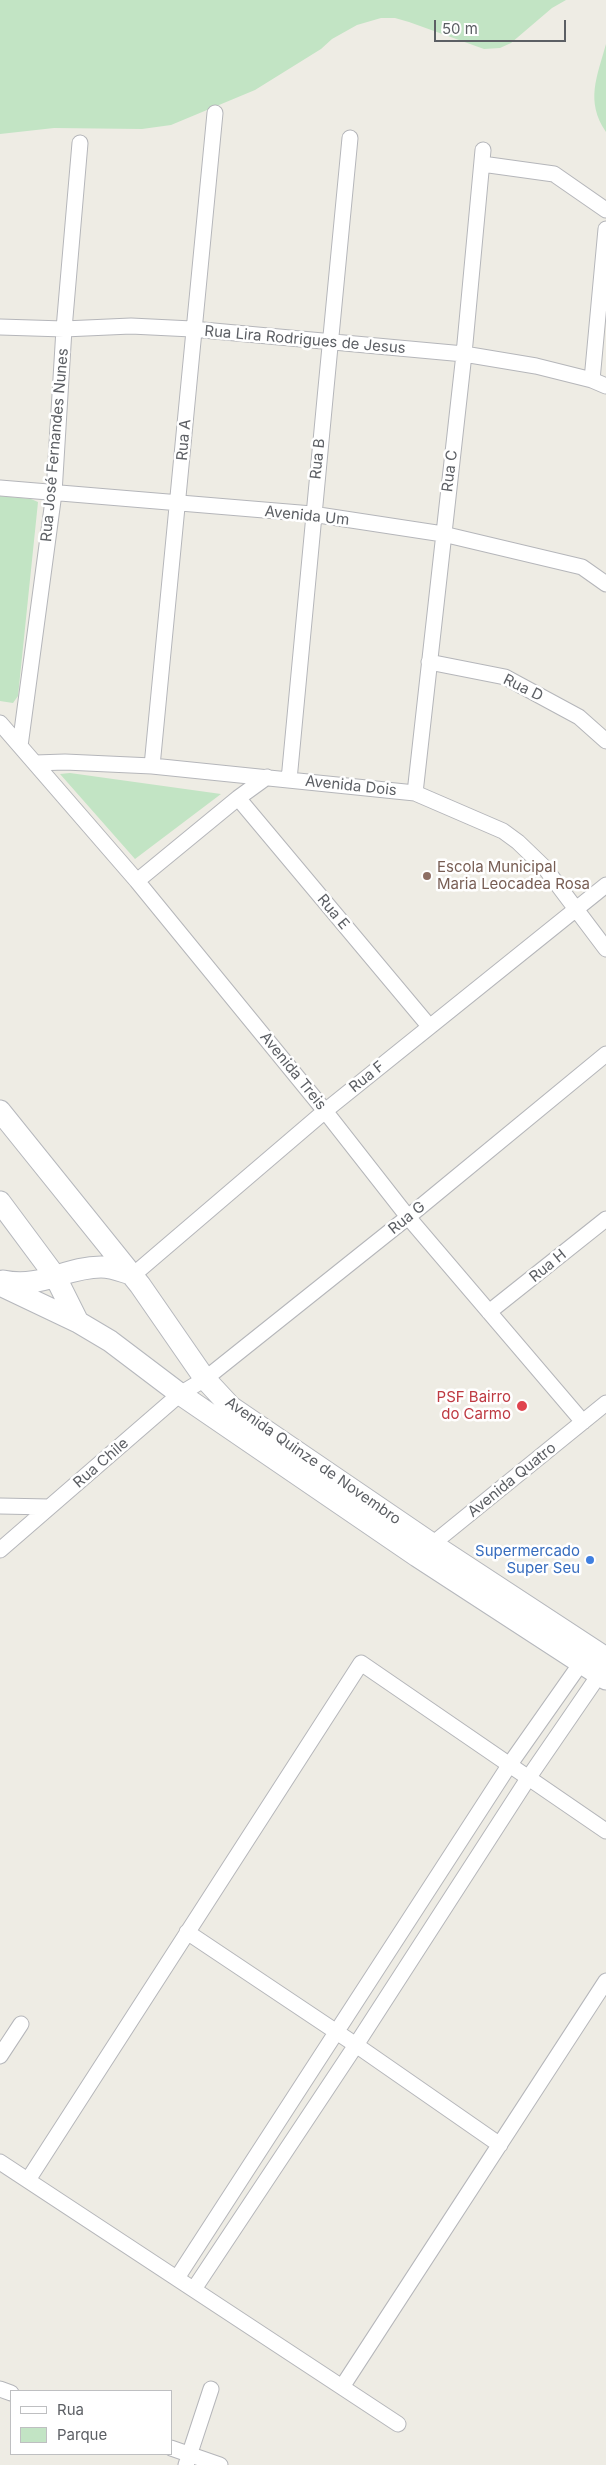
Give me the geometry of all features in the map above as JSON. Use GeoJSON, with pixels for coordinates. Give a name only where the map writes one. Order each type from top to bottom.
{"type":"FeatureCollection","features":[{"type":"Feature","properties":{"kind":"main road","name":"Avenida Quinze de Novembro"},"geometry":{"type":"LineString","coordinates":[[0,1111],[132,1275],[205,1379],[231,1407],[581,1663],[604,1671]]}},
{"type":"Feature","properties":{"kind":"main road"},"geometry":{"type":"LineString","coordinates":[[0,1202],[56,1276],[78,1322]]}},
{"type":"Feature","properties":{"kind":"main road"},"geometry":{"type":"LineString","coordinates":[[0,1281],[31,1284],[56,1276],[100,1267],[114,1268],[132,1275]]}},
{"type":"Feature","properties":{"kind":"main road","name":"Avenida Quinze de Novembro"},"geometry":{"type":"LineString","coordinates":[[0,1285],[78,1322],[134,1358],[180,1394],[425,1550],[604,1671]]}},
{"type":"Feature","properties":{"kind":"street","name":"Rua A"},"geometry":{"type":"LineString","coordinates":[[152,766],[178,505],[192,329],[215,114]]}},
{"type":"Feature","properties":{"kind":"street","name":"Rua B"},"geometry":{"type":"LineString","coordinates":[[289,780],[312,514],[331,343],[350,138]]}},
{"type":"Feature","properties":{"kind":"street","name":"Rua José Fernandes Nunes"},"geometry":{"type":"LineString","coordinates":[[20,746],[54,493],[64,329],[80,143]]}},
{"type":"Feature","properties":{"kind":"street","name":"Rua C"},"geometry":{"type":"LineString","coordinates":[[415,793],[464,354],[482,157],[554,174],[606,210]]}},
{"type":"Feature","properties":{"kind":"street"},"geometry":{"type":"LineString","coordinates":[[592,380],[606,230]]}},
{"type":"Feature","properties":{"kind":"street","name":"Rua Lira Rodrigues de Jesus"},"geometry":{"type":"LineString","coordinates":[[0,327],[64,329],[131,326],[192,329],[464,354],[536,366],[592,380],[606,386]]}},
{"type":"Feature","properties":{"kind":"street","name":"Avenida Um"},"geometry":{"type":"LineString","coordinates":[[0,488],[178,505],[312,514],[443,534],[582,567],[606,584]]}},
{"type":"Feature","properties":{"kind":"street","name":"Rua D"},"geometry":{"type":"LineString","coordinates":[[429,662],[505,677],[579,717],[606,741]]}},
{"type":"Feature","properties":{"kind":"street","name":"Avenida Treis"},"geometry":{"type":"LineString","coordinates":[[0,723],[137,881],[326,1111],[408,1217],[583,1422]]}},
{"type":"Feature","properties":{"kind":"street","name":"Avenida Dois"},"geometry":{"type":"LineString","coordinates":[[35,763],[65,762],[152,766],[415,793],[504,831],[518,842],[545,868],[606,949]]}},
{"type":"Feature","properties":{"kind":"street"},"geometry":{"type":"LineString","coordinates":[[137,881],[238,798],[267,777]]}},
{"type":"Feature","properties":{"kind":"street","name":"Rua E"},"geometry":{"type":"LineString","coordinates":[[238,798],[429,1026]]}},
{"type":"Feature","properties":{"kind":"street","name":"Rua F"},"geometry":{"type":"LineString","coordinates":[[132,1275],[429,1026],[606,885]]}},
{"type":"Feature","properties":{"kind":"street","name":"Rua G"},"geometry":{"type":"LineString","coordinates":[[205,1379],[408,1217],[606,1054]]}},
{"type":"Feature","properties":{"kind":"street","name":"Rua H"},"geometry":{"type":"LineString","coordinates":[[489,1312],[606,1219]]}},
{"type":"Feature","properties":{"kind":"street","name":"Rua Chile"},"geometry":{"type":"LineString","coordinates":[[0,1550],[180,1394],[205,1379]]}},
{"type":"Feature","properties":{"kind":"street","name":"Avenida Quatro"},"geometry":{"type":"LineString","coordinates":[[425,1550],[606,1403]]}},
{"type":"Feature","properties":{"kind":"street"},"geometry":{"type":"LineString","coordinates":[[0,1506],[50,1507]]}},
{"type":"Feature","properties":{"kind":"street"},"geometry":{"type":"LineString","coordinates":[[28,2180],[361,1663],[606,1831]]}},
{"type":"Feature","properties":{"kind":"street"},"geometry":{"type":"LineString","coordinates":[[177,2278],[510,1764],[581,1663]]}},
{"type":"Feature","properties":{"kind":"street"},"geometry":{"type":"LineString","coordinates":[[194,2289],[356,2045],[528,1777],[604,1671]]}},
{"type":"Feature","properties":{"kind":"street"},"geometry":{"type":"LineString","coordinates":[[187,1932],[336,2031],[500,2145]]}},
{"type":"Feature","properties":{"kind":"street"},"geometry":{"type":"LineString","coordinates":[[342,2387],[606,1981]]}},
{"type":"Feature","properties":{"kind":"street"},"geometry":{"type":"LineString","coordinates":[[0,2056],[21,2024]]}},
{"type":"Feature","properties":{"kind":"street"},"geometry":{"type":"LineString","coordinates":[[0,2162],[398,2424]]}},
{"type":"Feature","properties":{"kind":"street"},"geometry":{"type":"LineString","coordinates":[[188,2460],[212,2389]]}},
{"type":"Feature","properties":{"kind":"street"},"geometry":{"type":"LineString","coordinates":[[172,2449],[188,2460],[220,2465]]}},
{"type":"Feature","properties":{"kind":"green space"},"geometry":{"type":"Polygon","coordinates":[[[0,0],[566,0],[552,8],[511,43],[500,48],[484,49],[409,22],[395,18],[381,18],[357,25],[332,39],[321,49],[255,90],[171,125],[142,129],[54,128],[0,134],[0,0]]]}},
{"type":"Feature","properties":{"kind":"green space"},"geometry":{"type":"Polygon","coordinates":[[[606,44],[606,132],[596,110],[594,99],[597,78],[606,44]]]}},
{"type":"Feature","properties":{"kind":"green space"},"geometry":{"type":"Polygon","coordinates":[[[0,496],[31,499],[38,502],[18,696],[13,703],[0,701],[0,496]]]}},
{"type":"Feature","properties":{"kind":"green space"},"geometry":{"type":"Polygon","coordinates":[[[70,773],[221,794],[135,859],[60,774],[70,773]]]}},
{"type":"Feature","properties":{"kind":"place","name":"Escola Municipal Maria Leocadea Rosa"},"geometry":{"type":"Point","coordinates":[427,876]}},
{"type":"Feature","properties":{"kind":"place","name":"PSF Bairro do Carmo"},"geometry":{"type":"Point","coordinates":[522,1406]}},
{"type":"Feature","properties":{"kind":"place","name":"Supermercado Super Seu"},"geometry":{"type":"Point","coordinates":[590,1560]}}]}
